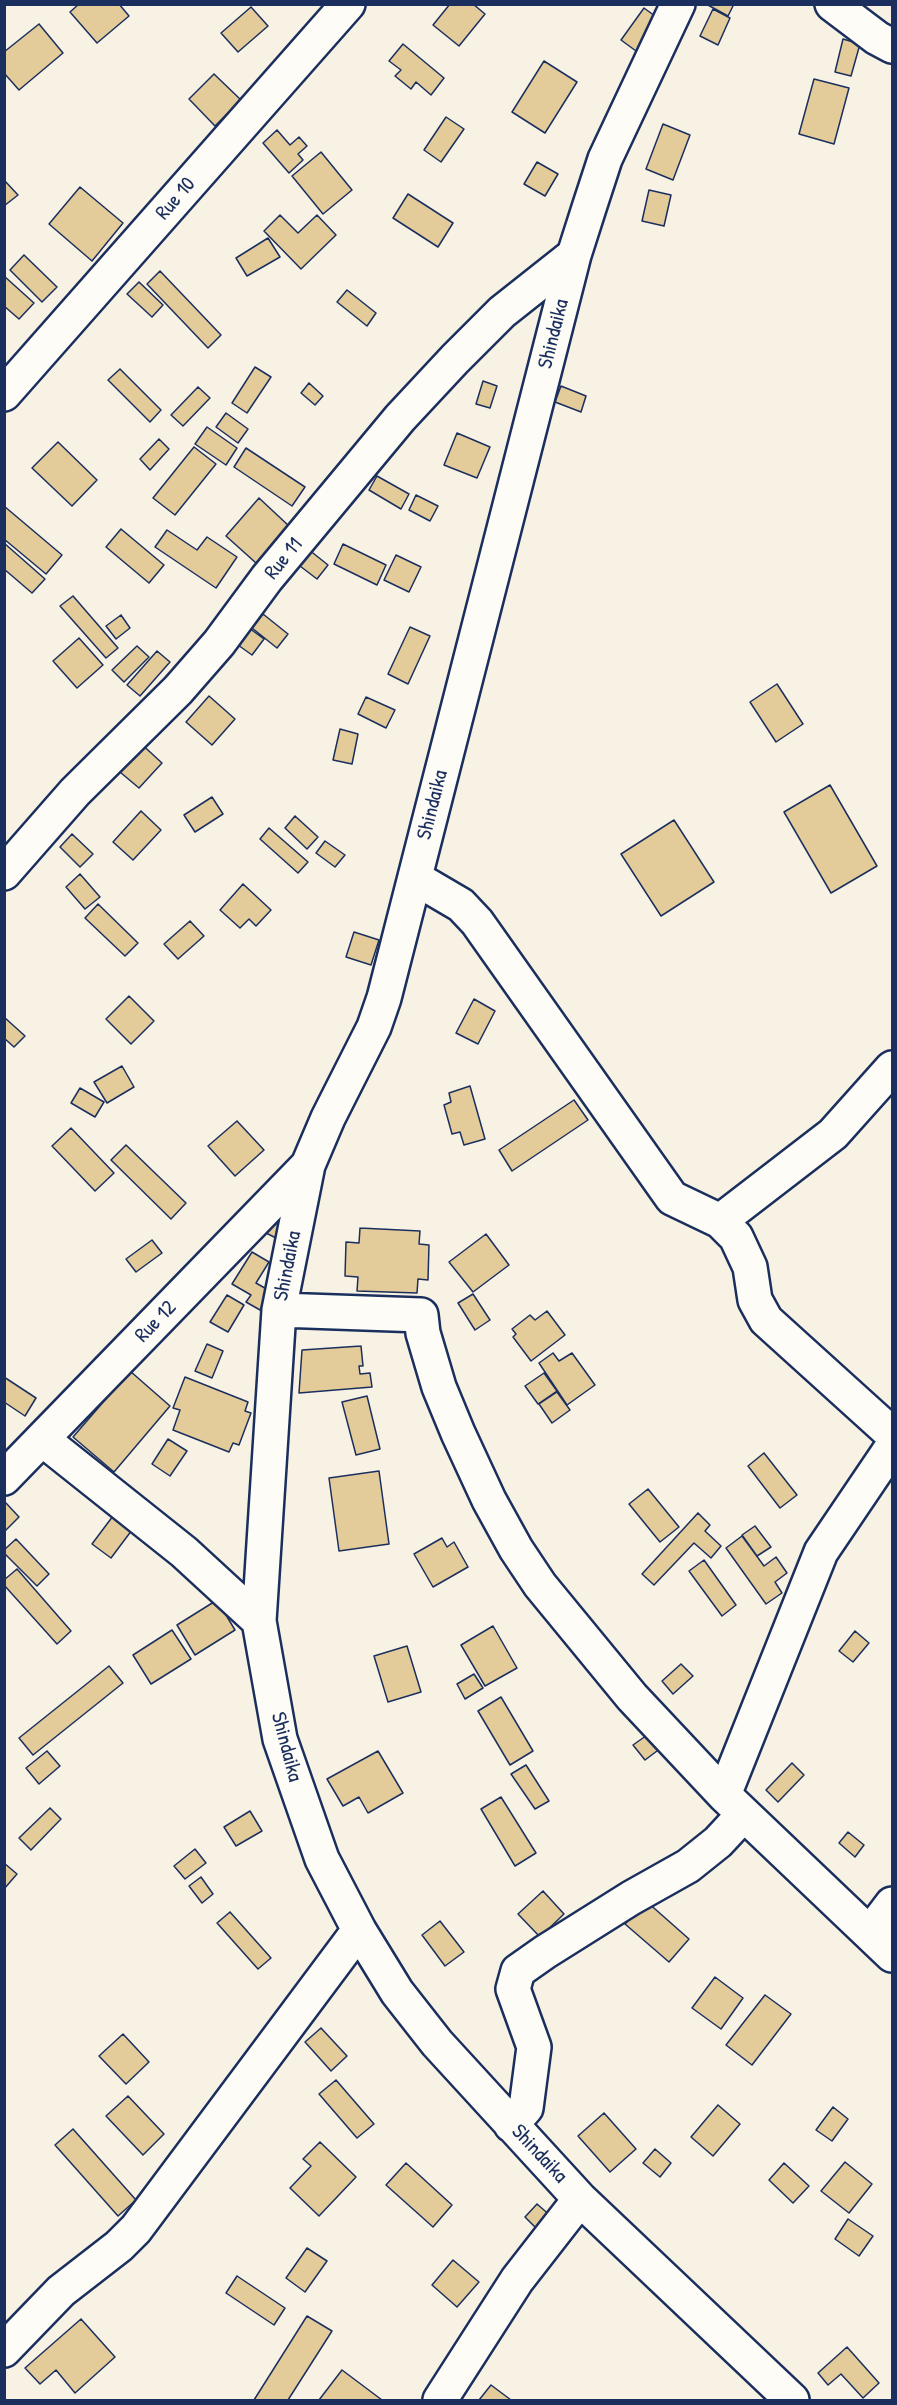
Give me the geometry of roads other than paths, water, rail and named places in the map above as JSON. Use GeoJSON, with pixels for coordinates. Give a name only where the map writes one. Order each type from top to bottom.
{"type":"FeatureCollection","features":[{"type":"Feature","properties":{"kind":"street","name":"Rue 10"},"geometry":{"type":"LineString","coordinates":[[4,394],[348,4]]}},
{"type":"Feature","properties":{"kind":"street"},"geometry":{"type":"LineString","coordinates":[[832,4],[877,38],[892,46]]}},
{"type":"Feature","properties":{"kind":"street","name":"Shindaika"},"geometry":{"type":"LineString","coordinates":[[674,6],[605,159],[574,255],[384,998],[374,1027],[328,1118],[308,1165],[279,1310],[259,1621],[280,1739],[322,1859],[359,1929],[397,1992],[437,2043],[580,2199],[782,2397]]}},
{"type":"Feature","properties":{"kind":"street","name":"Rue 11"},"geometry":{"type":"LineString","coordinates":[[4,873],[75,792],[178,690],[219,643],[267,578],[400,418],[502,312],[574,255]]}},
{"type":"Feature","properties":{"kind":"street"},"geometry":{"type":"LineString","coordinates":[[415,878],[460,905],[477,922],[672,1198],[720,1221],[736,1237],[750,1267],[754,1300],[766,1320],[892,1434]]}},
{"type":"Feature","properties":{"kind":"street"},"geometry":{"type":"LineString","coordinates":[[720,1221],[833,1134],[892,1068]]}},
{"type":"Feature","properties":{"kind":"street","name":"Rue 12"},"geometry":{"type":"LineString","coordinates":[[4,1479],[308,1165]]}},
{"type":"Feature","properties":{"kind":"street"},"geometry":{"type":"LineString","coordinates":[[279,1310],[421,1315],[423,1333],[439,1387],[489,1500],[516,1549],[558,1608],[632,1697],[734,1804],[881,1944],[892,1904]]}},
{"type":"Feature","properties":{"kind":"street"},"geometry":{"type":"LineString","coordinates":[[42,1439],[184,1552],[259,1621]]}},
{"type":"Feature","properties":{"kind":"street"},"geometry":{"type":"LineString","coordinates":[[511,2125],[526,2108],[534,2047],[513,1989],[518,1971],[622,1904],[688,1866],[718,1842],[734,1804],[821,1552],[892,1447]]}},
{"type":"Feature","properties":{"kind":"street"},"geometry":{"type":"LineString","coordinates":[[4,2350],[61,2290],[119,2246],[136,2229],[359,1929]]}},
{"type":"Feature","properties":{"kind":"street"},"geometry":{"type":"LineString","coordinates":[[440,2400],[517,2280],[580,2199]]}}]}
